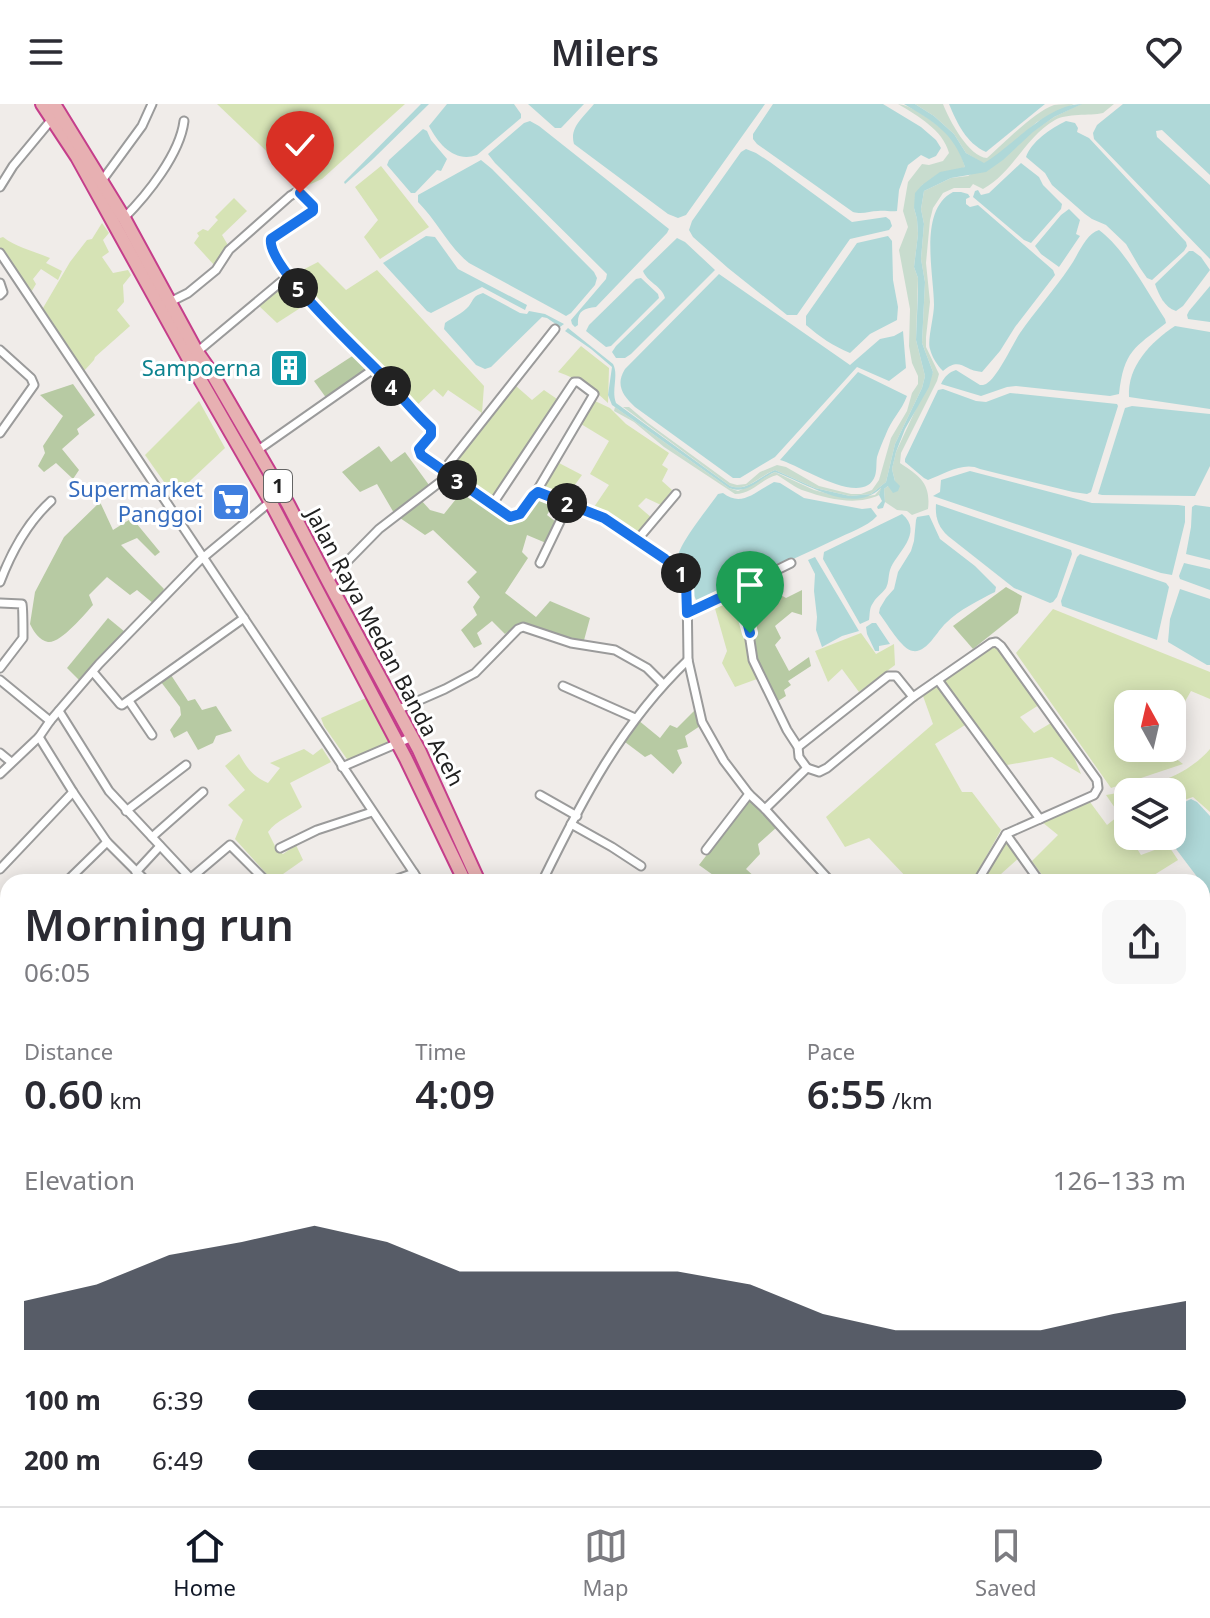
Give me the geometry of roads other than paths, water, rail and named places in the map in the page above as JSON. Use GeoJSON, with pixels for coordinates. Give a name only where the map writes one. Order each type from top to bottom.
{"type":"FeatureCollection","features":[{"type":"Feature","properties":{"kind":"highway","name":"Jalan Raya Medan Banda Aceh"},"geometry":{"type":"LineString","coordinates":[[42,104],[55,111],[124,218],[197,352],[282,492],[412,737],[475,874]]}},
{"type":"Feature","properties":{"kind":"highway","name":"Jalan Raya Medan Banda Aceh"},"geometry":{"type":"LineString","coordinates":[[55,111],[270,501],[398,744],[462,874]]}},
{"type":"Feature","properties":{"kind":"street"},"geometry":{"type":"LineString","coordinates":[[101,182],[142,126],[152,104]]}},
{"type":"Feature","properties":{"kind":"street"},"geometry":{"type":"LineString","coordinates":[[0,187],[55,111]]}},
{"type":"Feature","properties":{"kind":"street"},"geometry":{"type":"LineString","coordinates":[[124,218],[153,185],[180,139],[184,121]]}},
{"type":"Feature","properties":{"kind":"street"},"geometry":{"type":"LineString","coordinates":[[170,302],[188,293],[216,270],[229,250],[297,192],[313,206],[313,211],[271,239],[270,247],[288,276],[319,311],[375,368],[410,410],[431,428],[431,435],[419,451],[446,474],[492,505],[508,515],[520,514],[594,394],[574,382],[492,505]]}},
{"type":"Feature","properties":{"kind":"street"},"geometry":{"type":"LineString","coordinates":[[0,253],[414,873]]}},
{"type":"Feature","properties":{"kind":"street"},"geometry":{"type":"LineString","coordinates":[[197,352],[288,276]]}},
{"type":"Feature","properties":{"kind":"street"},"geometry":{"type":"LineString","coordinates":[[0,283],[3,292],[0,295]]}},
{"type":"Feature","properties":{"kind":"street"},"geometry":{"type":"LineString","coordinates":[[328,581],[379,529],[444,479],[555,329]]}},
{"type":"Feature","properties":{"kind":"street"},"geometry":{"type":"LineString","coordinates":[[0,350],[31,378],[34,385],[0,433]]}},
{"type":"Feature","properties":{"kind":"street"},"geometry":{"type":"LineString","coordinates":[[258,450],[375,368]]}},
{"type":"Feature","properties":{"kind":"street"},"geometry":{"type":"LineString","coordinates":[[0,774],[39,737],[93,672],[204,557],[282,492]]}},
{"type":"Feature","properties":{"kind":"street"},"geometry":{"type":"LineString","coordinates":[[535,494],[538,492],[604,518],[638,539],[682,573],[687,585],[688,660],[702,722],[724,761],[749,794],[824,874]]}},
{"type":"Feature","properties":{"kind":"street"},"geometry":{"type":"LineString","coordinates":[[638,539],[676,494]]}},
{"type":"Feature","properties":{"kind":"street"},"geometry":{"type":"LineString","coordinates":[[0,582],[30,525],[51,501]]}},
{"type":"Feature","properties":{"kind":"street"},"geometry":{"type":"LineString","coordinates":[[540,563],[569,503]]}},
{"type":"Feature","properties":{"kind":"street"},"geometry":{"type":"LineString","coordinates":[[687,613],[791,563]]}},
{"type":"Feature","properties":{"kind":"street"},"geometry":{"type":"LineString","coordinates":[[730,593],[746,614],[757,671],[798,747],[799,757],[807,768],[819,772],[913,697],[991,643],[1001,646],[1098,785],[1094,795],[1006,834],[982,874]]}},
{"type":"Feature","properties":{"kind":"street"},"geometry":{"type":"LineString","coordinates":[[0,603],[22,604],[24,607],[23,638],[0,668]]}},
{"type":"Feature","properties":{"kind":"street"},"geometry":{"type":"LineString","coordinates":[[93,672],[120,704],[129,701],[244,618]]}},
{"type":"Feature","properties":{"kind":"street"},"geometry":{"type":"LineString","coordinates":[[397,710],[475,673],[523,627],[571,643],[615,650],[647,668],[663,684]]}},
{"type":"Feature","properties":{"kind":"street"},"geometry":{"type":"LineString","coordinates":[[546,874],[595,780],[635,718],[688,660]]}},
{"type":"Feature","properties":{"kind":"street"},"geometry":{"type":"LineString","coordinates":[[798,747],[888,676],[896,676],[913,697]]}},
{"type":"Feature","properties":{"kind":"street"},"geometry":{"type":"LineString","coordinates":[[0,680],[50,721]]}},
{"type":"Feature","properties":{"kind":"street"},"geometry":{"type":"LineString","coordinates":[[938,680],[1040,819]]}},
{"type":"Feature","properties":{"kind":"street"},"geometry":{"type":"LineString","coordinates":[[563,686],[635,718]]}},
{"type":"Feature","properties":{"kind":"street"},"geometry":{"type":"LineString","coordinates":[[129,701],[152,735]]}},
{"type":"Feature","properties":{"kind":"street"},"geometry":{"type":"LineString","coordinates":[[59,711],[109,791],[186,874]]}},
{"type":"Feature","properties":{"kind":"street"},"geometry":{"type":"LineString","coordinates":[[39,737],[107,842],[136,872],[160,846]]}},
{"type":"Feature","properties":{"kind":"street"},"geometry":{"type":"LineString","coordinates":[[342,767],[412,737]]}},
{"type":"Feature","properties":{"kind":"street"},"geometry":{"type":"LineString","coordinates":[[0,753],[11,762]]}},
{"type":"Feature","properties":{"kind":"street"},"geometry":{"type":"LineString","coordinates":[[126,811],[186,765]]}},
{"type":"Feature","properties":{"kind":"street"},"geometry":{"type":"LineString","coordinates":[[765,809],[807,768]]}},
{"type":"Feature","properties":{"kind":"street"},"geometry":{"type":"LineString","coordinates":[[0,869],[73,792]]}},
{"type":"Feature","properties":{"kind":"street"},"geometry":{"type":"LineString","coordinates":[[152,837],[203,792]]}},
{"type":"Feature","properties":{"kind":"street"},"geometry":{"type":"LineString","coordinates":[[706,850],[749,794]]}},
{"type":"Feature","properties":{"kind":"street"},"geometry":{"type":"LineString","coordinates":[[540,795],[577,816]]}},
{"type":"Feature","properties":{"kind":"street"},"geometry":{"type":"LineString","coordinates":[[280,848],[317,830],[372,812]]}},
{"type":"Feature","properties":{"kind":"street"},"geometry":{"type":"LineString","coordinates":[[571,824],[641,866]]}},
{"type":"Feature","properties":{"kind":"street"},"geometry":{"type":"LineString","coordinates":[[1006,834],[1034,874]]}},
{"type":"Feature","properties":{"kind":"street"},"geometry":{"type":"LineString","coordinates":[[74,874],[107,842]]}},
{"type":"Feature","properties":{"kind":"street"},"geometry":{"type":"LineString","coordinates":[[199,874],[230,845],[259,874]]}},
{"type":"Feature","properties":{"kind":"water"},"geometry":{"type":"Polygon","coordinates":[[[421,104],[429,104],[345,184],[344,182],[421,104]]]}},
{"type":"Feature","properties":{"kind":"water"},"geometry":{"type":"Polygon","coordinates":[[[447,104],[514,104],[521,118],[477,155],[462,157],[448,151],[429,126],[447,104]]]}},
{"type":"Feature","properties":{"kind":"water"},"geometry":{"type":"Polygon","coordinates":[[[528,104],[584,104],[561,128],[555,128],[528,104]]]}},
{"type":"Feature","properties":{"kind":"water"},"geometry":{"type":"Polygon","coordinates":[[[594,104],[765,104],[686,215],[678,218],[668,214],[574,144],[575,127],[594,104]]]}},
{"type":"Feature","properties":{"kind":"water"},"geometry":{"type":"Polygon","coordinates":[[[773,104],[883,104],[921,127],[941,148],[936,156],[929,159],[921,155],[908,165],[899,190],[897,211],[853,212],[753,139],[753,134],[773,104]]]}},
{"type":"Feature","properties":{"kind":"water"},"geometry":{"type":"Polygon","coordinates":[[[904,104],[915,104],[934,116],[954,134],[966,153],[984,163],[1043,118],[1069,106],[1082,104],[1054,117],[986,172],[951,178],[924,191],[921,209],[924,224],[921,259],[925,282],[922,343],[933,372],[929,387],[896,452],[892,469],[900,486],[893,493],[888,486],[884,489],[883,508],[877,507],[882,501],[879,495],[881,488],[869,496],[843,498],[814,489],[775,472],[747,488],[729,488],[612,405],[608,395],[612,367],[565,331],[568,328],[613,364],[616,403],[730,486],[748,485],[775,470],[815,488],[850,496],[871,494],[886,482],[895,444],[925,376],[916,340],[918,278],[914,267],[918,234],[915,193],[940,172],[965,167],[949,137],[933,122],[904,104]]]}},
{"type":"Feature","properties":{"kind":"water"},"geometry":{"type":"Polygon","coordinates":[[[949,104],[1045,104],[986,152],[968,138],[949,104]]]}},
{"type":"Feature","properties":{"kind":"water"},"geometry":{"type":"Polygon","coordinates":[[[1123,104],[1210,104],[1210,175],[1162,130],[1156,131],[1157,137],[1210,185],[1210,259],[1094,139],[1097,125],[1123,104]]]}},
{"type":"Feature","properties":{"kind":"water"},"geometry":{"type":"Polygon","coordinates":[[[530,121],[669,229],[596,307],[582,311],[575,327],[571,320],[607,274],[488,154],[530,121]]]}},
{"type":"Feature","properties":{"kind":"water"},"geometry":{"type":"Polygon","coordinates":[[[1066,121],[1075,123],[1077,132],[1089,138],[1186,242],[1184,251],[1152,280],[1147,278],[1126,244],[1106,225],[1085,214],[1026,157],[1042,136],[1066,121]]]}},
{"type":"Feature","properties":{"kind":"water"},"geometry":{"type":"Polygon","coordinates":[[[423,129],[447,159],[441,171],[437,170],[415,193],[411,193],[387,165],[423,129]]]}},
{"type":"Feature","properties":{"kind":"water"},"geometry":{"type":"Polygon","coordinates":[[[746,149],[770,162],[852,222],[886,217],[892,226],[889,230],[850,239],[797,315],[787,315],[728,268],[689,230],[692,221],[746,149]]]}},
{"type":"Feature","properties":{"kind":"water"},"geometry":{"type":"Polygon","coordinates":[[[481,160],[594,272],[597,278],[595,285],[566,316],[469,263],[418,202],[418,195],[481,160]]]}},
{"type":"Feature","properties":{"kind":"water"},"geometry":{"type":"Polygon","coordinates":[[[1021,163],[1039,177],[1062,204],[1031,243],[973,197],[978,190],[981,195],[989,193],[1021,163]]]}},
{"type":"Feature","properties":{"kind":"water"},"geometry":{"type":"Polygon","coordinates":[[[953,192],[968,194],[970,197],[966,199],[966,204],[970,207],[978,205],[1055,275],[982,372],[958,364],[943,371],[933,358],[929,345],[934,305],[930,244],[932,227],[942,201],[953,192]]]}},
{"type":"Feature","properties":{"kind":"water"},"geometry":{"type":"Polygon","coordinates":[[[1069,209],[1080,220],[1076,234],[1080,236],[1059,267],[1035,246],[1069,209]]]}},
{"type":"Feature","properties":{"kind":"water"},"geometry":{"type":"Polygon","coordinates":[[[1099,230],[1126,259],[1166,323],[1132,352],[1124,368],[1119,394],[1110,396],[1016,386],[981,396],[941,384],[947,375],[956,370],[980,385],[991,380],[1020,333],[1086,241],[1099,230]]]}},
{"type":"Feature","properties":{"kind":"water"},"geometry":{"type":"Polygon","coordinates":[[[426,236],[435,237],[458,269],[527,305],[525,310],[482,287],[431,313],[427,311],[383,263],[426,236]]]}},
{"type":"Feature","properties":{"kind":"water"},"geometry":{"type":"Polygon","coordinates":[[[888,236],[892,241],[897,320],[870,334],[850,353],[806,325],[806,316],[857,243],[888,236]]]}},
{"type":"Feature","properties":{"kind":"water"},"geometry":{"type":"Polygon","coordinates":[[[677,238],[715,270],[631,354],[616,358],[612,352],[616,346],[665,298],[643,271],[677,238]]]}},
{"type":"Feature","properties":{"kind":"water"},"geometry":{"type":"Polygon","coordinates":[[[1189,251],[1201,257],[1210,270],[1176,311],[1165,304],[1155,284],[1189,251]]]}},
{"type":"Feature","properties":{"kind":"water"},"geometry":{"type":"Polygon","coordinates":[[[719,274],[850,365],[880,339],[903,331],[906,368],[889,381],[857,367],[775,457],[740,478],[733,478],[635,407],[621,385],[625,369],[719,274]]]}},
{"type":"Feature","properties":{"kind":"water"},"geometry":{"type":"Polygon","coordinates":[[[641,278],[659,298],[611,346],[606,347],[586,331],[589,325],[636,279],[641,278]]]}},
{"type":"Feature","properties":{"kind":"water"},"geometry":{"type":"Polygon","coordinates":[[[1210,286],[1210,322],[1188,319],[1189,311],[1210,286]]]}},
{"type":"Feature","properties":{"kind":"water"},"geometry":{"type":"Polygon","coordinates":[[[483,293],[520,313],[545,314],[564,324],[560,327],[542,317],[491,367],[485,369],[476,365],[444,329],[445,323],[483,293]]]}},
{"type":"Feature","properties":{"kind":"water"},"geometry":{"type":"Polygon","coordinates":[[[1175,326],[1210,332],[1210,409],[1129,397],[1136,365],[1157,339],[1175,326]]]}},
{"type":"Feature","properties":{"kind":"water"},"geometry":{"type":"Polygon","coordinates":[[[858,372],[907,396],[888,429],[877,457],[875,476],[868,485],[858,488],[844,486],[780,460],[858,372]]]}},
{"type":"Feature","properties":{"kind":"water"},"geometry":{"type":"Polygon","coordinates":[[[938,390],[986,402],[1010,393],[1117,404],[1091,492],[1073,492],[967,466],[928,480],[924,478],[905,459],[938,390]]]}},
{"type":"Feature","properties":{"kind":"water"},"geometry":{"type":"Polygon","coordinates":[[[1132,406],[1210,414],[1210,466],[1195,496],[1098,494],[1125,408],[1132,406]]]}},
{"type":"Feature","properties":{"kind":"water"},"geometry":{"type":"Polygon","coordinates":[[[970,471],[1092,503],[1185,506],[1185,522],[1172,575],[933,496],[940,492],[941,480],[970,471]]]}},
{"type":"Feature","properties":{"kind":"water"},"geometry":{"type":"Polygon","coordinates":[[[774,482],[804,498],[871,508],[877,516],[857,530],[697,601],[692,572],[677,560],[688,536],[718,494],[743,498],[774,482]]]}},
{"type":"Feature","properties":{"kind":"water"},"geometry":{"type":"Polygon","coordinates":[[[936,504],[1071,550],[1053,602],[1014,588],[948,536],[938,522],[936,504]]]}},
{"type":"Feature","properties":{"kind":"water"},"geometry":{"type":"Polygon","coordinates":[[[1192,507],[1210,507],[1210,560],[1186,554],[1192,507]]]}},
{"type":"Feature","properties":{"kind":"water"},"geometry":{"type":"Polygon","coordinates":[[[902,514],[911,529],[910,536],[890,570],[886,588],[870,609],[869,620],[860,624],[823,559],[824,552],[902,514]]]}},
{"type":"Feature","properties":{"kind":"water"},"geometry":{"type":"Polygon","coordinates":[[[929,515],[940,539],[996,587],[995,592],[951,618],[923,649],[913,651],[899,641],[879,613],[911,551],[917,517],[929,515]]]}},
{"type":"Feature","properties":{"kind":"water"},"geometry":{"type":"Polygon","coordinates":[[[1080,554],[1166,583],[1169,587],[1157,640],[1062,606],[1061,601],[1080,554]]]}},
{"type":"Feature","properties":{"kind":"water"},"geometry":{"type":"Polygon","coordinates":[[[815,557],[859,631],[822,647],[816,630],[815,574],[808,560],[815,557]]]}},
{"type":"Feature","properties":{"kind":"water"},"geometry":{"type":"Polygon","coordinates":[[[1184,563],[1210,569],[1210,590],[1180,579],[1184,563]]]}},
{"type":"Feature","properties":{"kind":"water"},"geometry":{"type":"Polygon","coordinates":[[[1180,589],[1210,599],[1210,665],[1168,642],[1170,619],[1180,589]]]}},
{"type":"Feature","properties":{"kind":"water"},"geometry":{"type":"Polygon","coordinates":[[[876,623],[890,644],[879,646],[879,651],[875,651],[867,634],[866,627],[876,623]]]}},
{"type":"Feature","properties":{"kind":"water"},"geometry":{"type":"Polygon","coordinates":[[[1191,799],[1210,816],[1210,874],[1195,874],[1177,850],[1186,850],[1186,801],[1191,799]]]}},
{"type":"Feature","properties":{"kind":"place","name":"Sampoerna"},"geometry":{"type":"Point","coordinates":[289,368]}},
{"type":"Feature","properties":{"kind":"place","name":"Supermarket Panggoi"},"geometry":{"type":"Point","coordinates":[231,502]}}]}
